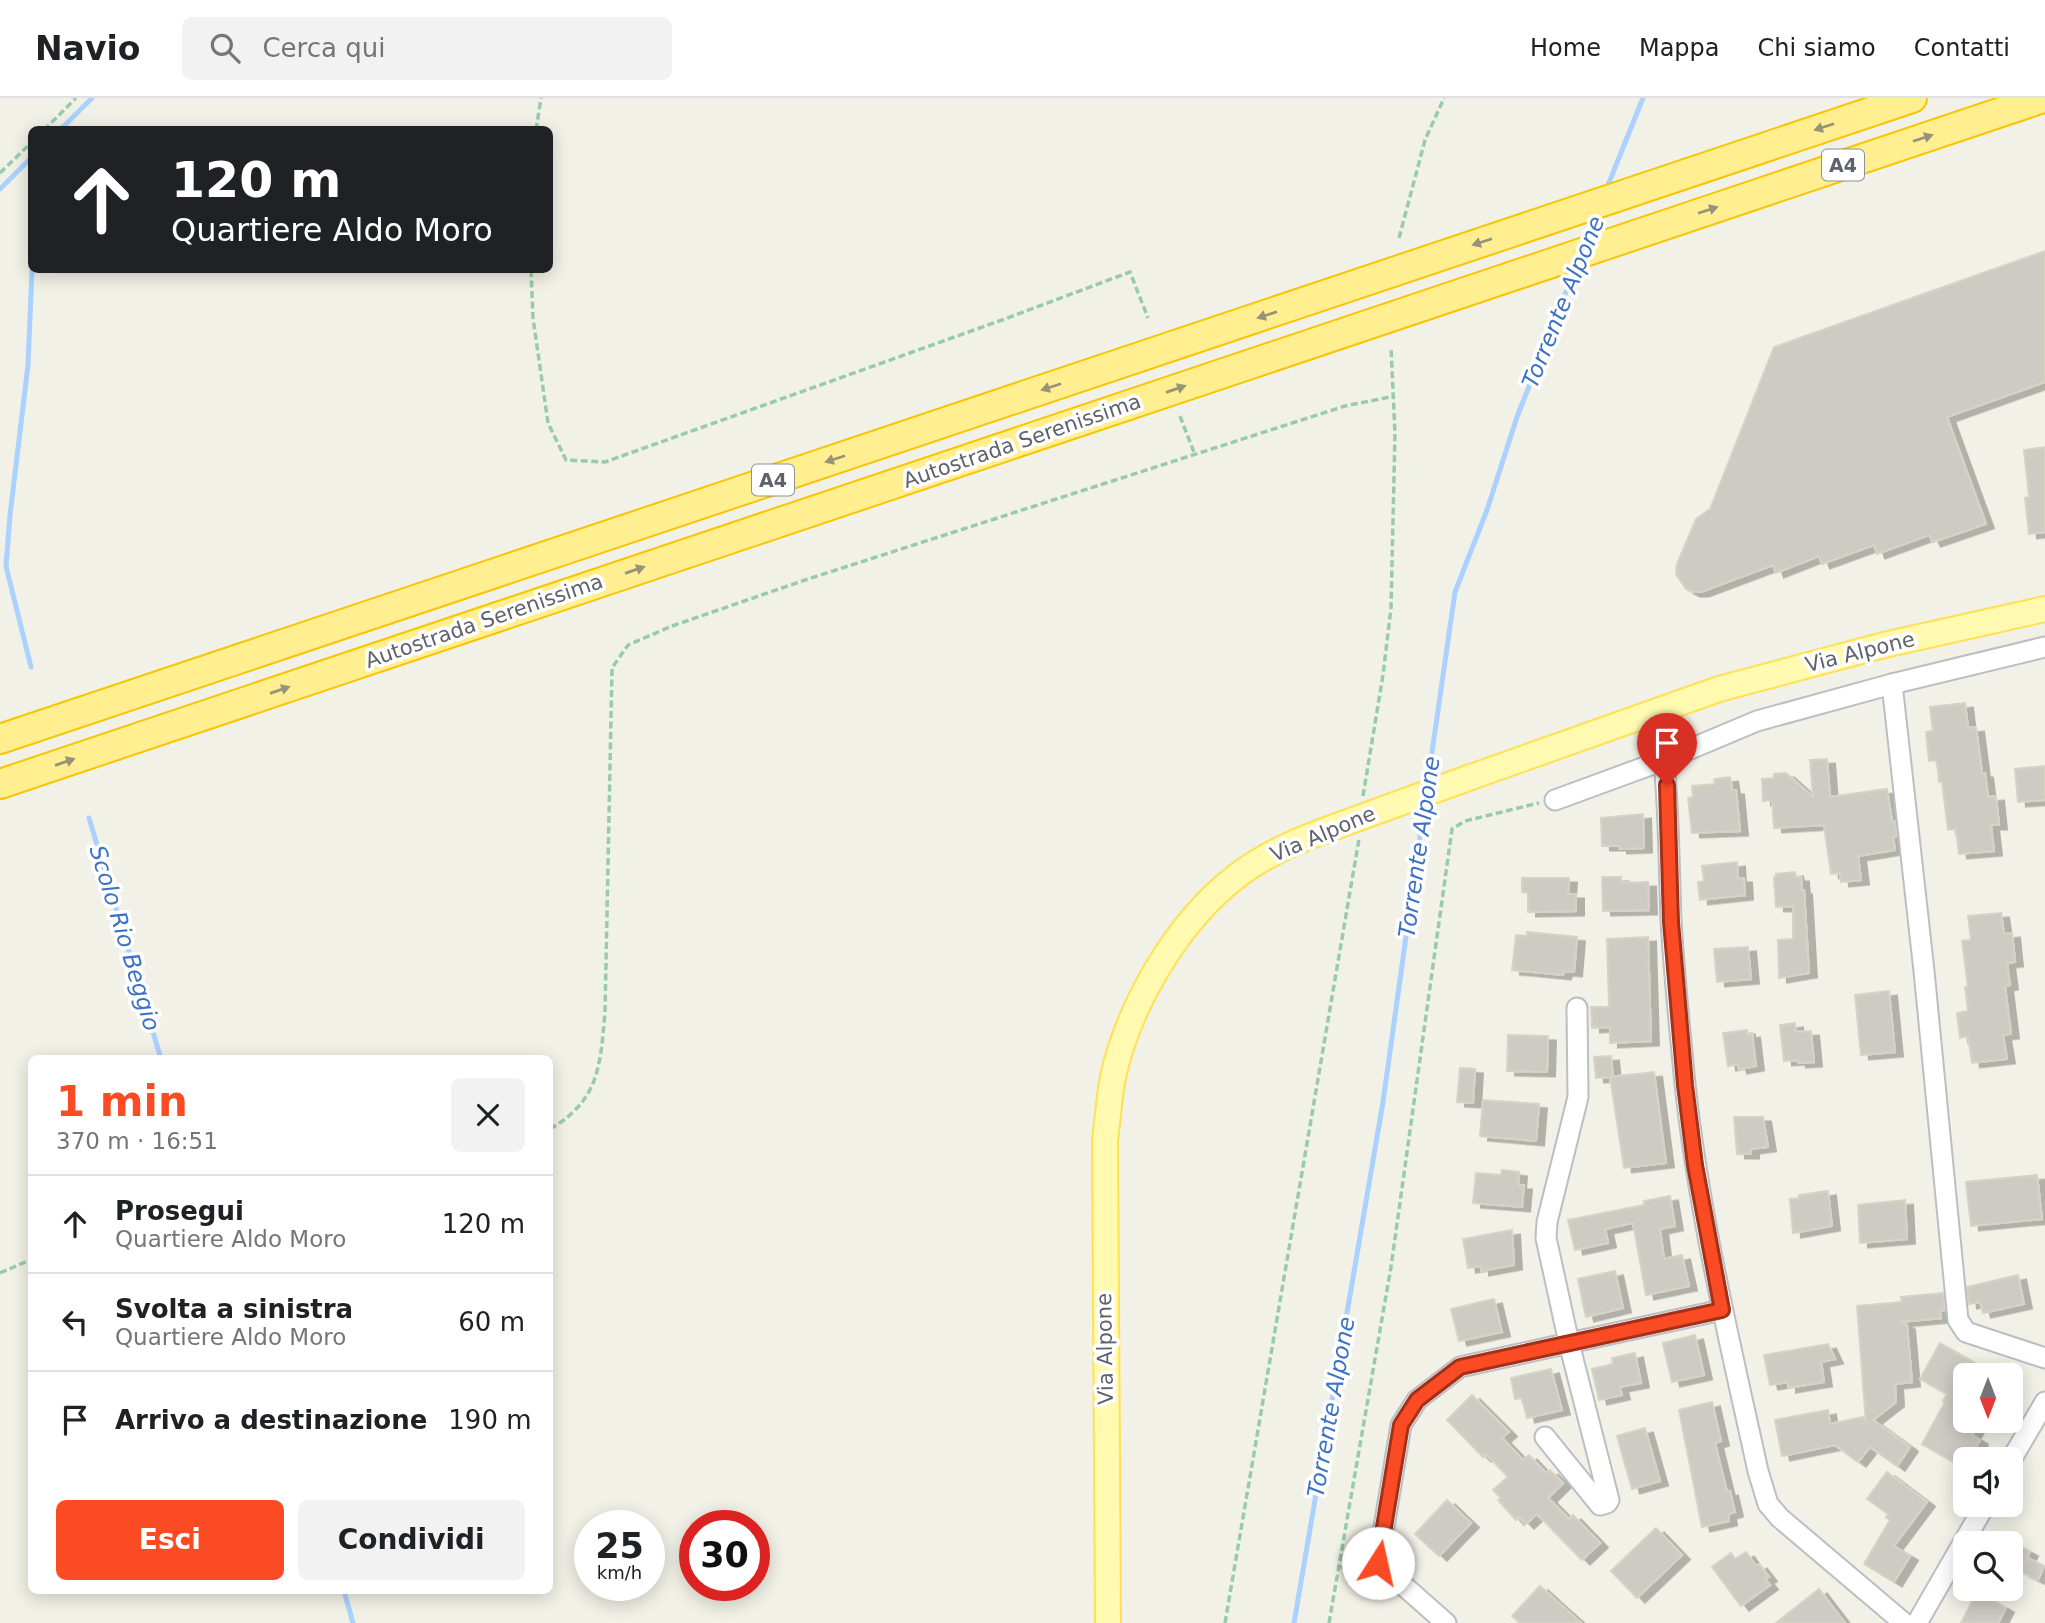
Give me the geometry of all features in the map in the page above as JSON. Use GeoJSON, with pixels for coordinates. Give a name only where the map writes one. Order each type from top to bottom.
{"type":"FeatureCollection","features":[{"type":"Feature","properties":{"kind":"highway","name":"Autostrada Serenissima"},"geometry":{"type":"LineString","coordinates":[[0,739],[1912,98]]}},
{"type":"Feature","properties":{"kind":"highway","name":"Autostrada Serenissima"},"geometry":{"type":"LineString","coordinates":[[0,784],[2043,98]]}},
{"type":"Feature","properties":{"kind":"main road","name":"Via Alpone"},"geometry":{"type":"LineString","coordinates":[[1108,1623],[1105,1154],[1113,1077],[1130,1022],[1156,972],[1184,930],[1210,900],[1238,875],[1310,835],[1348,831],[1471,777],[1719,689],[1884,645],[2045,609]]}},
{"type":"Feature","properties":{"kind":"street"},"geometry":{"type":"LineString","coordinates":[[1555,800],[1664,760],[1757,721],[1892,684],[2045,647]]}},
{"type":"Feature","properties":{"kind":"street"},"geometry":{"type":"LineString","coordinates":[[1892,684],[1924,971],[1958,1320],[1966,1332],[2045,1358]]}},
{"type":"Feature","properties":{"kind":"street"},"geometry":{"type":"LineString","coordinates":[[1664,760],[1669,809],[1671,922],[1695,1165],[1722,1310],[1758,1471],[1768,1504],[1780,1518],[1904,1623]]}},
{"type":"Feature","properties":{"kind":"street"},"geometry":{"type":"LineString","coordinates":[[1545,1437],[1600,1505],[1607,1503],[1609,1500],[1569,1343],[1546,1238],[1547,1222],[1578,1097],[1577,1008]]}},
{"type":"Feature","properties":{"kind":"street"},"geometry":{"type":"LineString","coordinates":[[1446,1623],[1378,1563],[1401,1425],[1417,1400],[1460,1367],[1722,1310]]}},
{"type":"Feature","properties":{"kind":"street"},"geometry":{"type":"LineString","coordinates":[[2019,1447],[2045,1402]]}},
{"type":"Feature","properties":{"kind":"street"},"geometry":{"type":"LineString","coordinates":[[1917,1623],[1978,1517]]}},
{"type":"Feature","properties":{"kind":"path"},"geometry":{"type":"LineString","coordinates":[[48,126],[76,98]]}},
{"type":"Feature","properties":{"kind":"path"},"geometry":{"type":"LineString","coordinates":[[537,126],[541,98]]}},
{"type":"Feature","properties":{"kind":"path"},"geometry":{"type":"LineString","coordinates":[[1399,238],[1425,140],[1444,98]]}},
{"type":"Feature","properties":{"kind":"path"},"geometry":{"type":"LineString","coordinates":[[0,173],[28,146]]}},
{"type":"Feature","properties":{"kind":"path"},"geometry":{"type":"LineString","coordinates":[[531,273],[533,318],[548,423],[566,460],[605,462],[1130,272],[1148,318]]}},
{"type":"Feature","properties":{"kind":"path"},"geometry":{"type":"LineString","coordinates":[[1362,801],[1391,608],[1395,396],[1391,347]]}},
{"type":"Feature","properties":{"kind":"path"},"geometry":{"type":"LineString","coordinates":[[553,1127],[581,1105],[594,1085],[600,1066],[605,1013],[612,668],[628,645],[672,626],[805,580],[1345,407],[1395,396]]}},
{"type":"Feature","properties":{"kind":"path"},"geometry":{"type":"LineString","coordinates":[[1180,416],[1195,455]]}},
{"type":"Feature","properties":{"kind":"path"},"geometry":{"type":"LineString","coordinates":[[1329,1623],[1391,1267],[1452,829],[1465,821],[1555,800]]}},
{"type":"Feature","properties":{"kind":"path"},"geometry":{"type":"LineString","coordinates":[[1225,1623],[1348,831]]}},
{"type":"Feature","properties":{"kind":"path"},"geometry":{"type":"LineString","coordinates":[[0,1273],[28,1261]]}},
{"type":"Feature","properties":{"kind":"building"},"geometry":{"type":"Polygon","coordinates":[[[2045,251],[2045,382],[1947,417],[1986,524],[1933,542],[1929,535],[1877,554],[1874,545],[1822,564],[1819,556],[1776,573],[1773,565],[1701,592],[1686,589],[1676,574],[1677,564],[1696,519],[1710,509],[1774,347],[2045,251]]]}},
{"type":"Feature","properties":{"kind":"building"},"geometry":{"type":"Polygon","coordinates":[[[2045,447],[2045,532],[2029,534],[2025,498],[2029,497],[2024,450],[2045,447]]]}},
{"type":"Feature","properties":{"kind":"building"},"geometry":{"type":"Polygon","coordinates":[[[1965,703],[1968,728],[1976,727],[1988,797],[1996,796],[1999,825],[1991,825],[1994,851],[1959,854],[1956,829],[1948,830],[1937,760],[1929,761],[1926,732],[1933,731],[1930,707],[1965,703]]]}},
{"type":"Feature","properties":{"kind":"building"},"geometry":{"type":"Polygon","coordinates":[[[1827,759],[1830,797],[1887,789],[1897,836],[1893,837],[1895,850],[1858,856],[1861,880],[1841,882],[1840,873],[1831,874],[1824,825],[1774,828],[1772,800],[1763,801],[1762,779],[1786,773],[1813,797],[1810,760],[1827,759]]]}},
{"type":"Feature","properties":{"kind":"building"},"geometry":{"type":"Polygon","coordinates":[[[2045,766],[2045,800],[2018,802],[2015,769],[2045,766]]]}},
{"type":"Feature","properties":{"kind":"building"},"geometry":{"type":"Polygon","coordinates":[[[1730,777],[1732,790],[1736,790],[1740,831],[1692,833],[1688,798],[1693,797],[1692,786],[1715,784],[1714,779],[1730,777]]]}},
{"type":"Feature","properties":{"kind":"building"},"geometry":{"type":"Polygon","coordinates":[[[1643,814],[1644,848],[1619,849],[1619,846],[1602,846],[1601,818],[1643,814]]]}},
{"type":"Feature","properties":{"kind":"building"},"geometry":{"type":"Polygon","coordinates":[[[1737,862],[1738,878],[1744,878],[1745,895],[1700,900],[1698,882],[1704,881],[1702,866],[1737,862]]]}},
{"type":"Feature","properties":{"kind":"building"},"geometry":{"type":"Polygon","coordinates":[[[1795,872],[1796,877],[1801,877],[1804,890],[1809,973],[1779,978],[1778,940],[1793,939],[1793,906],[1776,907],[1774,877],[1776,874],[1795,872]]]}},
{"type":"Feature","properties":{"kind":"building"},"geometry":{"type":"Polygon","coordinates":[[[1602,877],[1621,877],[1621,883],[1648,882],[1649,910],[1603,911],[1602,877]]]}},
{"type":"Feature","properties":{"kind":"building"},"geometry":{"type":"Polygon","coordinates":[[[1522,878],[1569,878],[1568,894],[1576,894],[1576,911],[1528,912],[1528,893],[1522,892],[1522,878]]]}},
{"type":"Feature","properties":{"kind":"building"},"geometry":{"type":"Polygon","coordinates":[[[2001,913],[2004,934],[2012,933],[2015,962],[2007,963],[2010,985],[2005,986],[2011,1034],[2003,1035],[2007,1059],[1972,1063],[1968,1036],[1960,1038],[1957,1013],[1968,1011],[1962,941],[1971,940],[1968,916],[2001,913]]]}},
{"type":"Feature","properties":{"kind":"building"},"geometry":{"type":"Polygon","coordinates":[[[1527,932],[1577,937],[1574,972],[1564,971],[1563,975],[1512,970],[1516,935],[1527,936],[1527,932]]]}},
{"type":"Feature","properties":{"kind":"building"},"geometry":{"type":"Polygon","coordinates":[[[1648,937],[1651,1041],[1610,1043],[1610,1027],[1592,1028],[1591,1007],[1609,1007],[1607,939],[1648,937]]]}},
{"type":"Feature","properties":{"kind":"building"},"geometry":{"type":"Polygon","coordinates":[[[1748,947],[1751,979],[1717,982],[1714,949],[1748,947]]]}},
{"type":"Feature","properties":{"kind":"building"},"geometry":{"type":"Polygon","coordinates":[[[1889,991],[1895,1052],[1861,1055],[1855,995],[1889,991]]]}},
{"type":"Feature","properties":{"kind":"building"},"geometry":{"type":"Polygon","coordinates":[[[1795,1023],[1796,1032],[1811,1031],[1814,1062],[1784,1061],[1780,1025],[1795,1023]]]}},
{"type":"Feature","properties":{"kind":"building"},"geometry":{"type":"Polygon","coordinates":[[[1747,1030],[1747,1034],[1752,1033],[1756,1066],[1739,1069],[1738,1064],[1728,1066],[1723,1033],[1747,1030]]]}},
{"type":"Feature","properties":{"kind":"building"},"geometry":{"type":"Polygon","coordinates":[[[1508,1035],[1548,1036],[1547,1072],[1507,1071],[1508,1035]]]}},
{"type":"Feature","properties":{"kind":"building"},"geometry":{"type":"Polygon","coordinates":[[[1611,1056],[1613,1077],[1596,1078],[1594,1057],[1611,1056]]]}},
{"type":"Feature","properties":{"kind":"building"},"geometry":{"type":"Polygon","coordinates":[[[1460,1068],[1475,1069],[1473,1103],[1457,1102],[1460,1068]]]}},
{"type":"Feature","properties":{"kind":"building"},"geometry":{"type":"Polygon","coordinates":[[[1654,1072],[1666,1163],[1624,1168],[1610,1077],[1654,1072]]]}},
{"type":"Feature","properties":{"kind":"building"},"geometry":{"type":"Polygon","coordinates":[[[1483,1100],[1539,1104],[1536,1141],[1480,1136],[1483,1100]]]}},
{"type":"Feature","properties":{"kind":"building"},"geometry":{"type":"Polygon","coordinates":[[[1734,1117],[1763,1117],[1768,1147],[1751,1149],[1751,1154],[1737,1154],[1734,1117]]]}},
{"type":"Feature","properties":{"kind":"building"},"geometry":{"type":"Polygon","coordinates":[[[1502,1170],[1519,1172],[1518,1185],[1524,1185],[1522,1207],[1473,1203],[1476,1173],[1501,1175],[1502,1170]]]}},
{"type":"Feature","properties":{"kind":"building"},"geometry":{"type":"Polygon","coordinates":[[[2037,1175],[2042,1219],[1971,1226],[1966,1182],[2037,1175]]]}},
{"type":"Feature","properties":{"kind":"building"},"geometry":{"type":"Polygon","coordinates":[[[1828,1191],[1832,1226],[1793,1233],[1790,1199],[1828,1191]]]}},
{"type":"Feature","properties":{"kind":"building"},"geometry":{"type":"Polygon","coordinates":[[[1670,1196],[1675,1226],[1660,1229],[1664,1259],[1682,1255],[1689,1286],[1646,1295],[1633,1223],[1605,1229],[1608,1243],[1575,1250],[1568,1220],[1644,1205],[1644,1201],[1670,1196]]]}},
{"type":"Feature","properties":{"kind":"building"},"geometry":{"type":"Polygon","coordinates":[[[1905,1200],[1907,1239],[1860,1243],[1858,1205],[1905,1200]]]}},
{"type":"Feature","properties":{"kind":"building"},"geometry":{"type":"Polygon","coordinates":[[[1512,1230],[1514,1265],[1481,1271],[1481,1266],[1468,1268],[1463,1239],[1512,1230]]]}},
{"type":"Feature","properties":{"kind":"building"},"geometry":{"type":"Polygon","coordinates":[[[1615,1271],[1623,1308],[1586,1317],[1578,1279],[1615,1271]]]}},
{"type":"Feature","properties":{"kind":"building"},"geometry":{"type":"Polygon","coordinates":[[[2018,1275],[2024,1304],[1983,1313],[1980,1302],[1969,1304],[1967,1287],[2018,1275]]]}},
{"type":"Feature","properties":{"kind":"building"},"geometry":{"type":"Polygon","coordinates":[[[1943,1293],[1945,1310],[1940,1311],[1941,1318],[1900,1322],[1907,1325],[1912,1382],[1895,1384],[1896,1402],[1873,1420],[1910,1447],[1897,1466],[1870,1447],[1858,1462],[1835,1445],[1782,1456],[1775,1420],[1828,1410],[1830,1424],[1863,1417],[1866,1423],[1857,1306],[1902,1302],[1901,1297],[1943,1293]]]}},
{"type":"Feature","properties":{"kind":"building"},"geometry":{"type":"Polygon","coordinates":[[[1494,1299],[1502,1332],[1459,1341],[1451,1309],[1494,1299]]]}},
{"type":"Feature","properties":{"kind":"building"},"geometry":{"type":"Polygon","coordinates":[[[1695,1335],[1704,1375],[1672,1382],[1663,1343],[1695,1335]]]}},
{"type":"Feature","properties":{"kind":"building"},"geometry":{"type":"Polygon","coordinates":[[[1940,1343],[1975,1363],[1953,1363],[1953,1433],[1973,1433],[1972,1435],[1980,1440],[1976,1447],[1953,1447],[1953,1462],[1922,1444],[1947,1394],[1920,1379],[1940,1343]]]}},
{"type":"Feature","properties":{"kind":"building"},"geometry":{"type":"Polygon","coordinates":[[[1828,1344],[1835,1359],[1821,1362],[1824,1382],[1788,1388],[1788,1382],[1770,1385],[1764,1355],[1828,1344]]]}},
{"type":"Feature","properties":{"kind":"building"},"geometry":{"type":"Polygon","coordinates":[[[1635,1353],[1641,1383],[1620,1387],[1622,1395],[1599,1400],[1592,1369],[1613,1364],[1612,1358],[1635,1353]]]}},
{"type":"Feature","properties":{"kind":"building"},"geometry":{"type":"Polygon","coordinates":[[[1551,1369],[1562,1410],[1527,1418],[1522,1398],[1515,1399],[1511,1378],[1551,1369]]]}},
{"type":"Feature","properties":{"kind":"building"},"geometry":{"type":"Polygon","coordinates":[[[1472,1395],[1509,1432],[1502,1438],[1523,1460],[1529,1455],[1546,1473],[1550,1470],[1563,1483],[1548,1498],[1569,1519],[1573,1515],[1600,1543],[1582,1560],[1537,1514],[1526,1524],[1519,1517],[1516,1520],[1498,1500],[1501,1498],[1493,1490],[1508,1477],[1486,1454],[1483,1457],[1447,1420],[1472,1395]]]}},
{"type":"Feature","properties":{"kind":"building"},"geometry":{"type":"Polygon","coordinates":[[[1712,1402],[1721,1441],[1715,1443],[1727,1492],[1730,1491],[1735,1512],[1728,1514],[1729,1521],[1702,1527],[1679,1410],[1712,1402]]]}},
{"type":"Feature","properties":{"kind":"building"},"geometry":{"type":"Polygon","coordinates":[[[1645,1428],[1660,1481],[1632,1489],[1617,1436],[1645,1428]]]}},
{"type":"Feature","properties":{"kind":"building"},"geometry":{"type":"Polygon","coordinates":[[[1887,1472],[1927,1502],[1894,1546],[1910,1556],[1894,1582],[1864,1564],[1890,1520],[1886,1517],[1888,1514],[1867,1499],[1887,1472]]]}},
{"type":"Feature","properties":{"kind":"building"},"geometry":{"type":"Polygon","coordinates":[[[1447,1500],[1471,1523],[1439,1556],[1415,1534],[1447,1500]]]}},
{"type":"Feature","properties":{"kind":"building"},"geometry":{"type":"Polygon","coordinates":[[[1656,1528],[1682,1555],[1637,1598],[1611,1571],[1656,1528]]]}},
{"type":"Feature","properties":{"kind":"building"},"geometry":{"type":"Polygon","coordinates":[[[2023,1548],[2030,1552],[2023,1565],[2023,1548]]]}},
{"type":"Feature","properties":{"kind":"building"},"geometry":{"type":"Polygon","coordinates":[[[1746,1552],[1756,1566],[1759,1564],[1769,1577],[1765,1579],[1770,1585],[1741,1606],[1712,1567],[1731,1553],[1735,1559],[1746,1552]]]}},
{"type":"Feature","properties":{"kind":"building"},"geometry":{"type":"Polygon","coordinates":[[[2028,1558],[2044,1566],[2038,1580],[2023,1573],[2028,1558]]]}},
{"type":"Feature","properties":{"kind":"building"},"geometry":{"type":"Polygon","coordinates":[[[1540,1586],[1581,1623],[1520,1623],[1512,1616],[1540,1586]]]}},
{"type":"Feature","properties":{"kind":"building"},"geometry":{"type":"Polygon","coordinates":[[[1819,1589],[1845,1623],[1776,1623],[1819,1589]]]}},
{"type":"Feature","properties":{"kind":"building"},"geometry":{"type":"Polygon","coordinates":[[[1972,1601],[1993,1601],[2006,1608],[1998,1623],[1961,1623],[1972,1601]]]}},
{"type":"Feature","properties":{"kind":"waterway"},"geometry":{"type":"LineString","coordinates":[[64,126],[92,98]]}},
{"type":"Feature","properties":{"kind":"waterway","name":"Torrente Alpone"},"geometry":{"type":"LineString","coordinates":[[1606,190],[1643,98]]}},
{"type":"Feature","properties":{"kind":"waterway"},"geometry":{"type":"LineString","coordinates":[[0,189],[28,161]]}},
{"type":"Feature","properties":{"kind":"waterway","name":"Torrente Alpone"},"geometry":{"type":"LineString","coordinates":[[1586,242],[1598,212]]}},
{"type":"Feature","properties":{"kind":"waterway","name":"Torrente Alpone"},"geometry":{"type":"LineString","coordinates":[[1427,787],[1455,592],[1487,510],[1517,417],[1577,264]]}},
{"type":"Feature","properties":{"kind":"waterway","name":"Scolo Rio Beggio"},"geometry":{"type":"LineString","coordinates":[[31,667],[6,566],[28,365],[32,273]]}},
{"type":"Feature","properties":{"kind":"waterway","name":"Torrente Alpone"},"geometry":{"type":"LineString","coordinates":[[1294,1623],[1383,1102],[1425,800]]}},
{"type":"Feature","properties":{"kind":"waterway","name":"Scolo Rio Beggio"},"geometry":{"type":"LineString","coordinates":[[89,818],[160,1055]]}},
{"type":"Feature","properties":{"kind":"waterway","name":"Scolo Rio Beggio"},"geometry":{"type":"LineString","coordinates":[[345,1594],[353,1623]]}},
{"type":"Feature","properties":{"kind":"route"},"geometry":{"type":"LineString","coordinates":[[1378,1563],[1401,1425],[1417,1400],[1460,1367],[1722,1310],[1695,1165],[1685,1085],[1671,922],[1667,785]]}}]}
